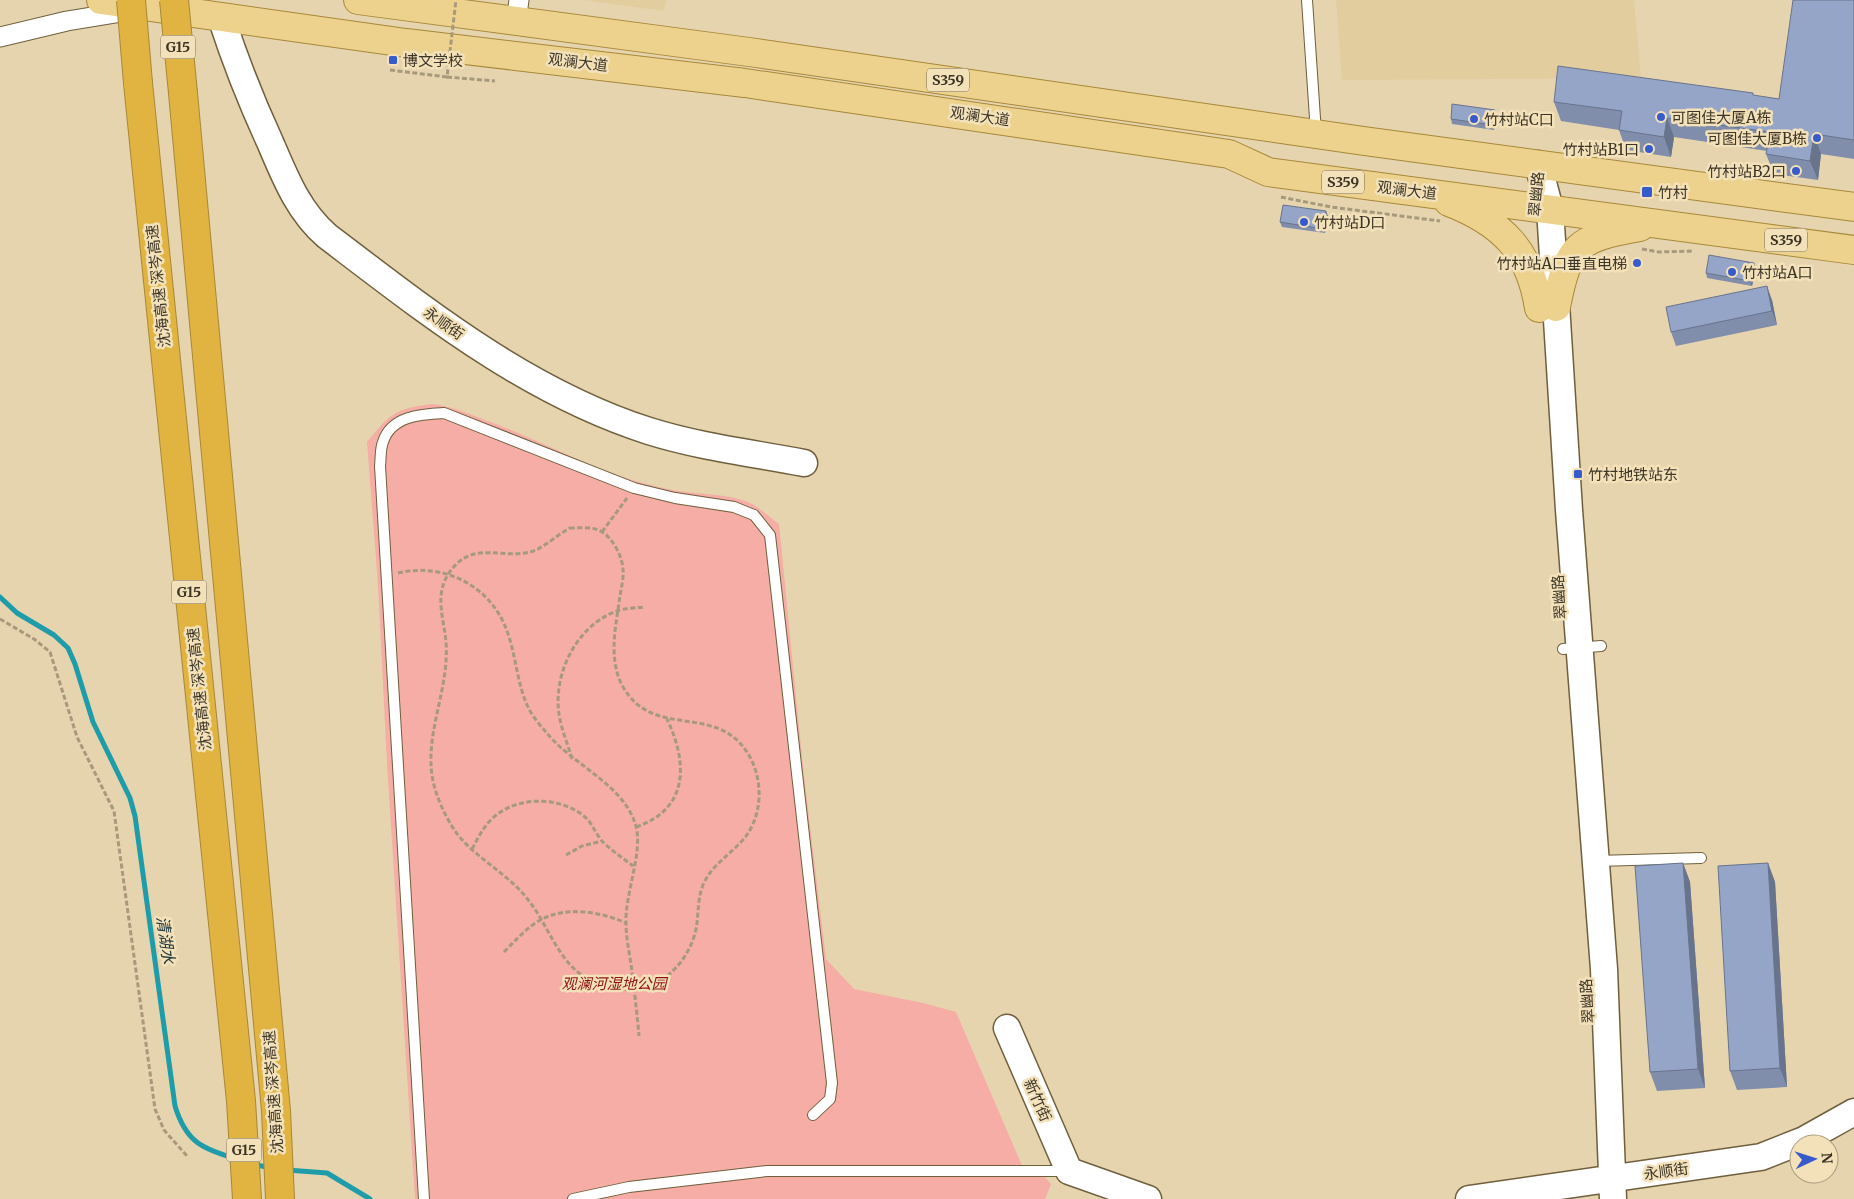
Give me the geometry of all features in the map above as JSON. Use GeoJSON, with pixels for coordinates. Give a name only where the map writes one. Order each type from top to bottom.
{"type":"FeatureCollection","features":[{"type":"Feature","properties":{"kind":"highway","name":"沈海高速 深岑高速"},"geometry":{"type":"LineString","coordinates":[[131,0],[241,1101],[247,1199]]}},
{"type":"Feature","properties":{"kind":"highway","name":"沈海高速 深岑高速"},"geometry":{"type":"LineString","coordinates":[[172,5],[183,93],[276,1111],[280,1199]]}},
{"type":"Feature","properties":{"kind":"main road","name":"观澜大道"},"geometry":{"type":"LineString","coordinates":[[101,0],[172,5],[221,17],[406,43],[603,64],[879,102],[1228,154],[1268,172],[1854,250]]}},
{"type":"Feature","properties":{"kind":"main road","name":"观澜大道"},"geometry":{"type":"LineString","coordinates":[[358,0],[517,11],[797,58],[1316,134],[1854,207]]}},
{"type":"Feature","properties":{"kind":"main road","name":"永顺街"},"geometry":{"type":"LineString","coordinates":[[221,17],[244,83],[295,199],[315,226],[335,242],[441,323],[498,360],[556,391],[615,419],[650,431],[735,452],[804,463]]}},
{"type":"Feature","properties":{"kind":"main road","name":"翠幽路"},"geometry":{"type":"LineString","coordinates":[[1538,164],[1547,308],[1581,648],[1604,969],[1604,1189]]}},
{"type":"Feature","properties":{"kind":"main road"},"geometry":{"type":"LineString","coordinates":[[1417,192],[1468,210],[1505,235],[1526,262],[1536,291],[1547,308]]}},
{"type":"Feature","properties":{"kind":"main road"},"geometry":{"type":"LineString","coordinates":[[1547,308],[1566,265],[1577,249],[1585,243],[1624,230],[1673,225]]}},
{"type":"Feature","properties":{"kind":"main road","name":"翠幽路"},"geometry":{"type":"LineString","coordinates":[[1581,648],[1582,905],[1604,1189]]}},
{"type":"Feature","properties":{"kind":"main road","name":"新竹街"},"geometry":{"type":"LineString","coordinates":[[1006,1028],[1069,1171]]}},
{"type":"Feature","properties":{"kind":"main road","name":"永顺街"},"geometry":{"type":"LineString","coordinates":[[1469,1199],[1604,1189],[1762,1157],[1804,1140],[1854,1112]]}},
{"type":"Feature","properties":{"kind":"main road"},"geometry":{"type":"LineString","coordinates":[[1069,1171],[1148,1199]]}},
{"type":"Feature","properties":{"kind":"street"},"geometry":{"type":"LineString","coordinates":[[0,38],[98,15],[172,5]]}},
{"type":"Feature","properties":{"kind":"lane"},"geometry":{"type":"LineString","coordinates":[[1307,0],[1316,134]]}},
{"type":"Feature","properties":{"kind":"lane"},"geometry":{"type":"LineString","coordinates":[[424,1199],[380,466],[383,441],[396,423],[417,415],[444,413],[634,488],[675,498],[734,507],[754,515],[770,535],[832,1083],[830,1099],[813,1115]]}},
{"type":"Feature","properties":{"kind":"lane"},"geometry":{"type":"LineString","coordinates":[[1596,861],[1701,858]]}},
{"type":"Feature","properties":{"kind":"lane"},"geometry":{"type":"LineString","coordinates":[[573,1199],[638,1186],[767,1171],[1069,1171]]}},
{"type":"Feature","properties":{"kind":"path"},"geometry":{"type":"LineString","coordinates":[[447,77],[456,0]]}},
{"type":"Feature","properties":{"kind":"path"},"geometry":{"type":"LineString","coordinates":[[390,70],[495,82]]}},
{"type":"Feature","properties":{"kind":"path"},"geometry":{"type":"LineString","coordinates":[[1277,196],[1330,207],[1445,222]]}},
{"type":"Feature","properties":{"kind":"path"},"geometry":{"type":"LineString","coordinates":[[1640,249],[1659,252],[1702,251]]}},
{"type":"Feature","properties":{"kind":"path"},"geometry":{"type":"LineString","coordinates":[[602,532],[634,488]]}},
{"type":"Feature","properties":{"kind":"path"},"geometry":{"type":"LineString","coordinates":[[570,528],[588,528],[602,532],[620,555],[624,571],[614,642],[615,666],[622,684],[632,701],[650,715],[716,726],[733,737],[747,752],[757,772],[761,791],[757,811],[744,839],[713,867],[703,885],[698,902],[693,941],[682,960],[668,976],[648,986],[634,989],[605,987],[580,974],[560,952],[542,919],[511,879],[458,836],[446,816],[431,774],[431,736],[445,681],[447,662],[440,596],[449,573],[466,557],[479,552],[513,553],[538,549],[558,534],[570,528]]}},
{"type":"Feature","properties":{"kind":"path"},"geometry":{"type":"LineString","coordinates":[[388,575],[410,570],[449,573],[469,583],[490,601],[507,629],[528,708],[554,742],[572,759],[618,794],[630,811],[636,827],[636,847],[628,892],[626,923],[639,1036]]}},
{"type":"Feature","properties":{"kind":"path"},"geometry":{"type":"LineString","coordinates":[[572,759],[559,714],[558,689],[568,657],[580,636],[600,620],[618,611],[644,607]]}},
{"type":"Feature","properties":{"kind":"path"},"geometry":{"type":"LineString","coordinates":[[0,619],[34,639],[50,652],[78,737],[114,811],[155,1109],[164,1130],[187,1156]]}},
{"type":"Feature","properties":{"kind":"path"},"geometry":{"type":"LineString","coordinates":[[636,827],[651,822],[663,812],[675,794],[682,776],[674,734],[667,719]]}},
{"type":"Feature","properties":{"kind":"path"},"geometry":{"type":"LineString","coordinates":[[472,849],[488,823],[501,811],[518,804],[553,802],[572,807],[587,818],[602,841],[633,866]]}},
{"type":"Feature","properties":{"kind":"path"},"geometry":{"type":"LineString","coordinates":[[566,855],[582,846],[602,841]]}},
{"type":"Feature","properties":{"kind":"path"},"geometry":{"type":"LineString","coordinates":[[504,952],[523,933],[542,919],[568,912],[606,914],[626,923]]}},
{"type":"Feature","properties":{"kind":"shaded area"},"geometry":{"type":"Polygon","coordinates":[[[584,0],[666,0],[664,11],[584,0]]]}},
{"type":"Feature","properties":{"kind":"shaded area"},"geometry":{"type":"Polygon","coordinates":[[[1336,0],[1634,0],[1641,78],[1342,80],[1336,0]]]}},
{"type":"Feature","properties":{"kind":"green space","name":"观澜河湿地公园"},"geometry":{"type":"Polygon","coordinates":[[[431,404],[472,415],[583,462],[627,478],[682,492],[730,497],[748,502],[779,524],[803,767],[826,959],[854,989],[923,1003],[956,1012],[1026,1175],[1043,1175],[1051,1184],[1045,1199],[415,1199],[387,764],[378,585],[367,442],[394,414],[409,408],[431,404]]]}},
{"type":"Feature","properties":{"kind":"building"},"geometry":{"type":"Polygon","coordinates":[[[1793,0],[1854,0],[1854,140],[1814,134],[1810,161],[1766,154],[1770,132],[1667,118],[1664,137],[1619,130],[1622,111],[1554,102],[1558,66],[1753,93],[1753,95],[1779,99],[1793,0]]]}},
{"type":"Feature","properties":{"kind":"building","name":"竹村站C口"},"geometry":{"type":"Polygon","coordinates":[[[1452,104],[1495,110],[1492,125],[1451,119],[1452,104]]]}},
{"type":"Feature","properties":{"kind":"building","name":"竹村站D口"},"geometry":{"type":"Polygon","coordinates":[[[1283,205],[1326,211],[1323,229],[1280,222],[1283,205]]]}},
{"type":"Feature","properties":{"kind":"building","name":"竹村站A口"},"geometry":{"type":"Polygon","coordinates":[[[1709,255],[1754,263],[1750,281],[1706,273],[1709,255]]]}},
{"type":"Feature","properties":{"kind":"building"},"geometry":{"type":"Polygon","coordinates":[[[1767,286],[1772,311],[1671,332],[1666,307],[1767,286]]]}},
{"type":"Feature","properties":{"kind":"building"},"geometry":{"type":"Polygon","coordinates":[[[1683,863],[1698,1069],[1650,1072],[1635,866],[1683,863]]]}},
{"type":"Feature","properties":{"kind":"building"},"geometry":{"type":"Polygon","coordinates":[[[1768,863],[1780,1068],[1730,1071],[1718,866],[1768,863]]]}},
{"type":"Feature","properties":{"kind":"waterway","name":"清湖水"},"geometry":{"type":"LineString","coordinates":[[0,597],[17,613],[54,635],[68,648],[75,664],[93,722],[130,798],[135,816],[175,1106],[184,1128],[197,1142],[214,1152],[237,1159]]}},
{"type":"Feature","properties":{"kind":"waterway","name":"清湖水"},"geometry":{"type":"LineString","coordinates":[[252,1164],[271,1168]]}},
{"type":"Feature","properties":{"kind":"waterway","name":"清湖水"},"geometry":{"type":"LineString","coordinates":[[287,1170],[327,1173],[370,1199]]}},
{"type":"Feature","properties":{"kind":"place","name":"博文学校"},"geometry":{"type":"Point","coordinates":[393,60]}},
{"type":"Feature","properties":{"kind":"place","name":"可图佳大厦A栋"},"geometry":{"type":"Point","coordinates":[1661,117]}},
{"type":"Feature","properties":{"kind":"place","name":"竹村站C口"},"geometry":{"type":"Point","coordinates":[1474,119]}},
{"type":"Feature","properties":{"kind":"place","name":"可图佳大厦B栋"},"geometry":{"type":"Point","coordinates":[1817,138]}},
{"type":"Feature","properties":{"kind":"place","name":"竹村站B1口"},"geometry":{"type":"Point","coordinates":[1649,149]}},
{"type":"Feature","properties":{"kind":"place","name":"竹村站B2口"},"geometry":{"type":"Point","coordinates":[1796,171]}},
{"type":"Feature","properties":{"kind":"place","name":"竹村"},"geometry":{"type":"Point","coordinates":[1647,192]}},
{"type":"Feature","properties":{"kind":"place","name":"竹村站D口"},"geometry":{"type":"Point","coordinates":[1304,222]}},
{"type":"Feature","properties":{"kind":"place","name":"竹村站A口垂直电梯"},"geometry":{"type":"Point","coordinates":[1637,263]}},
{"type":"Feature","properties":{"kind":"place","name":"竹村站A口"},"geometry":{"type":"Point","coordinates":[1732,272]}},
{"type":"Feature","properties":{"kind":"place","name":"竹村地铁站东"},"geometry":{"type":"Point","coordinates":[1578,474]}}]}
